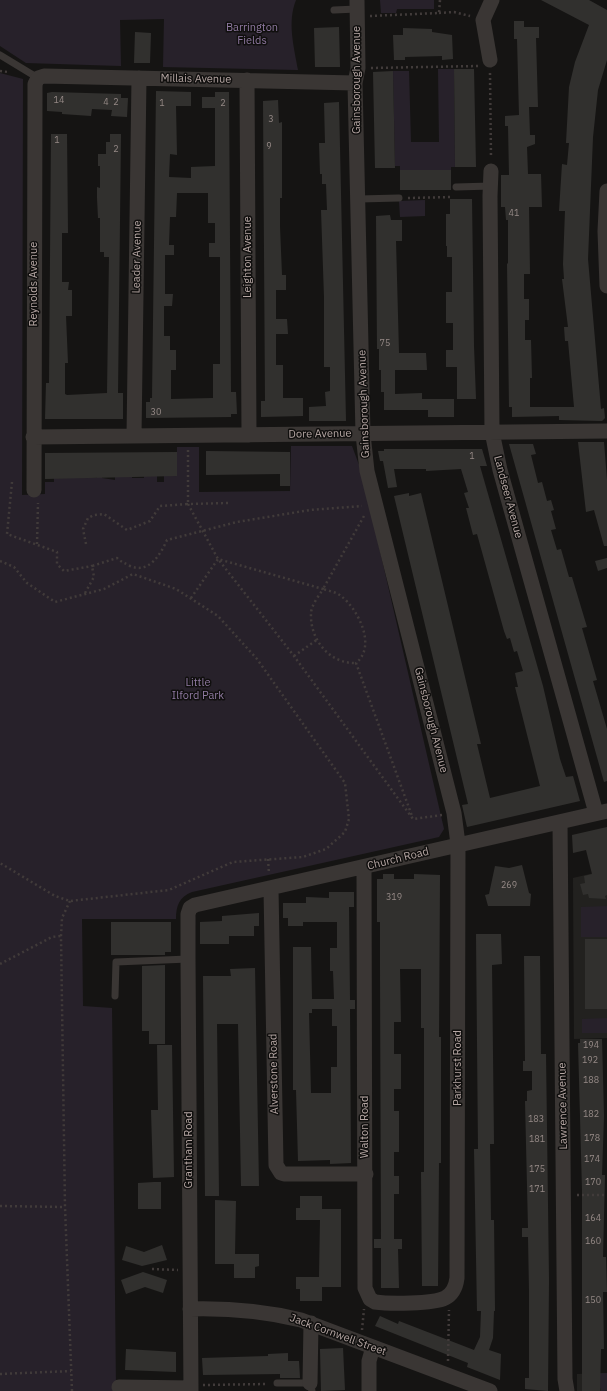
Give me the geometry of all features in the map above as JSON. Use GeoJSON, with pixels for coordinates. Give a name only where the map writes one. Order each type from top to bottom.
{"type":"FeatureCollection","features":[{"type":"Feature","properties":{"kind":"street"},"geometry":{"type":"LineString","coordinates":[[490,63],[483,20],[492,0]]}},
{"type":"Feature","properties":{"kind":"street","name":"Gainsborough Avenue"},"geometry":{"type":"LineString","coordinates":[[357,9],[356,75],[363,434],[367,471],[372,501],[454,813],[458,844]]}},
{"type":"Feature","properties":{"kind":"street","name":"Millais Avenue"},"geometry":{"type":"LineString","coordinates":[[38,78],[44,76],[247,80],[356,75]]}},
{"type":"Feature","properties":{"kind":"street","name":"Reynolds Avenue"},"geometry":{"type":"LineString","coordinates":[[34,487],[35,84],[38,78]]}},
{"type":"Feature","properties":{"kind":"street","name":"Leader Avenue"},"geometry":{"type":"LineString","coordinates":[[134,436],[140,78]]}},
{"type":"Feature","properties":{"kind":"street","name":"Leighton Avenue"},"geometry":{"type":"LineString","coordinates":[[247,80],[249,435]]}},
{"type":"Feature","properties":{"kind":"street","name":"Landseer Avenue"},"geometry":{"type":"LineString","coordinates":[[491,179],[492,432],[502,477],[601,812]]}},
{"type":"Feature","properties":{"kind":"street"},"geometry":{"type":"LineString","coordinates":[[607,191],[605,231],[607,286]]}},
{"type":"Feature","properties":{"kind":"street","name":"Dore Avenue"},"geometry":{"type":"LineString","coordinates":[[33,437],[607,431]]}},
{"type":"Feature","properties":{"kind":"street","name":"Church Road"},"geometry":{"type":"LineString","coordinates":[[190,908],[195,905],[270,882],[364,867],[601,812]]}},
{"type":"Feature","properties":{"kind":"street","name":"Lawrence Avenue"},"geometry":{"type":"LineString","coordinates":[[560,822],[565,1379],[568,1391]]}},
{"type":"Feature","properties":{"kind":"street","name":"Parkhurst Road"},"geometry":{"type":"LineString","coordinates":[[450,1294],[458,1278],[458,844]]}},
{"type":"Feature","properties":{"kind":"street","name":"Walton Road"},"geometry":{"type":"LineString","coordinates":[[364,867],[366,1174],[365,1288],[370,1299]]}},
{"type":"Feature","properties":{"kind":"street","name":"Alverstone Road"},"geometry":{"type":"LineString","coordinates":[[270,882],[276,1165],[280,1173],[284,1174],[366,1174]]}},
{"type":"Feature","properties":{"kind":"street","name":"Grantham Road"},"geometry":{"type":"LineString","coordinates":[[190,908],[188,914],[188,959],[191,1388]]}},
{"type":"Feature","properties":{"kind":"street"},"geometry":{"type":"LineString","coordinates":[[370,1299],[382,1303],[436,1301],[450,1294]]}},
{"type":"Feature","properties":{"kind":"street","name":"Jack Cornwell Street"},"geometry":{"type":"LineString","coordinates":[[190,1309],[257,1311],[311,1323],[454,1382],[490,1391]]}},
{"type":"Feature","properties":{"kind":"street"},"geometry":{"type":"LineString","coordinates":[[311,1323],[311,1387]]}},
{"type":"Feature","properties":{"kind":"street"},"geometry":{"type":"LineString","coordinates":[[369,1391],[369,1361],[373,1348]]}},
{"type":"Feature","properties":{"kind":"street"},"geometry":{"type":"LineString","coordinates":[[119,1387],[191,1388]]}},
{"type":"Feature","properties":{"kind":"lane"},"geometry":{"type":"LineString","coordinates":[[334,10],[357,9]]}},
{"type":"Feature","properties":{"kind":"lane"},"geometry":{"type":"LineString","coordinates":[[0,55],[38,78]]}},
{"type":"Feature","properties":{"kind":"lane"},"geometry":{"type":"LineString","coordinates":[[456,186],[491,179]]}},
{"type":"Feature","properties":{"kind":"lane"},"geometry":{"type":"LineString","coordinates":[[359,199],[399,198]]}},
{"type":"Feature","properties":{"kind":"lane"},"geometry":{"type":"LineString","coordinates":[[115,996],[116,962],[188,959]]}},
{"type":"Feature","properties":{"kind":"lane"},"geometry":{"type":"LineString","coordinates":[[277,1383],[311,1387]]}},
{"type":"Feature","properties":{"kind":"path"},"geometry":{"type":"LineString","coordinates":[[439,13],[440,0]]}},
{"type":"Feature","properties":{"kind":"path"},"geometry":{"type":"LineString","coordinates":[[357,9],[439,13],[454,12],[483,20]]}},
{"type":"Feature","properties":{"kind":"path"},"geometry":{"type":"LineString","coordinates":[[356,75],[490,63],[491,179]]}},
{"type":"Feature","properties":{"kind":"path"},"geometry":{"type":"LineString","coordinates":[[399,198],[460,196]]}},
{"type":"Feature","properties":{"kind":"path"},"geometry":{"type":"LineString","coordinates":[[189,435],[188,504],[218,559],[294,656],[413,819]]}},
{"type":"Feature","properties":{"kind":"path"},"geometry":{"type":"LineString","coordinates":[[12,482],[7,534],[57,552],[57,564],[64,571],[117,558],[135,568],[144,567],[154,562],[161,553],[167,540],[237,522],[372,501]]}},
{"type":"Feature","properties":{"kind":"path"},"geometry":{"type":"LineString","coordinates":[[34,487],[39,490],[37,544]]}},
{"type":"Feature","properties":{"kind":"path"},"geometry":{"type":"LineString","coordinates":[[218,559],[323,589],[340,595],[352,608],[361,623],[366,642],[361,659],[356,663],[347,664],[333,659],[318,639],[311,613],[315,601],[323,589],[372,501]]}},
{"type":"Feature","properties":{"kind":"path"},"geometry":{"type":"LineString","coordinates":[[86,544],[83,529],[88,518],[94,515],[104,514],[127,530],[150,521],[160,506],[228,503]]}},
{"type":"Feature","properties":{"kind":"path"},"geometry":{"type":"LineString","coordinates":[[191,598],[218,559]]}},
{"type":"Feature","properties":{"kind":"path"},"geometry":{"type":"LineString","coordinates":[[0,561],[14,567],[27,583],[55,602],[104,588],[133,574],[176,589],[218,616],[257,659],[345,784],[349,819],[345,832],[326,849],[303,857],[233,862],[169,890],[70,901],[55,896],[0,863]]}},
{"type":"Feature","properties":{"kind":"path"},"geometry":{"type":"LineString","coordinates":[[85,594],[94,577],[92,565]]}},
{"type":"Feature","properties":{"kind":"path"},"geometry":{"type":"LineString","coordinates":[[294,656],[318,639]]}},
{"type":"Feature","properties":{"kind":"path"},"geometry":{"type":"LineString","coordinates":[[356,663],[413,819]]}},
{"type":"Feature","properties":{"kind":"path"},"geometry":{"type":"LineString","coordinates":[[413,819],[454,813]]}},
{"type":"Feature","properties":{"kind":"path"},"geometry":{"type":"LineString","coordinates":[[268,860],[270,882]]}},
{"type":"Feature","properties":{"kind":"path"},"geometry":{"type":"LineString","coordinates":[[70,901],[62,918],[61,936],[64,1207],[72,1391]]}},
{"type":"Feature","properties":{"kind":"path"},"geometry":{"type":"LineString","coordinates":[[0,964],[52,937],[61,936]]}},
{"type":"Feature","properties":{"kind":"path"},"geometry":{"type":"LineString","coordinates":[[564,1195],[607,1195]]}},
{"type":"Feature","properties":{"kind":"path"},"geometry":{"type":"LineString","coordinates":[[0,1206],[64,1207]]}},
{"type":"Feature","properties":{"kind":"path"},"geometry":{"type":"LineString","coordinates":[[152,1270],[190,1270]]}},
{"type":"Feature","properties":{"kind":"path"},"geometry":{"type":"LineString","coordinates":[[450,1294],[449,1306],[454,1382]]}},
{"type":"Feature","properties":{"kind":"path"},"geometry":{"type":"LineString","coordinates":[[362,1335],[362,1315],[370,1299]]}},
{"type":"Feature","properties":{"kind":"path"},"geometry":{"type":"LineString","coordinates":[[0,1374],[71,1372]]}},
{"type":"Feature","properties":{"kind":"path"},"geometry":{"type":"LineString","coordinates":[[191,1388],[277,1383]]}},
{"type":"Feature","properties":{"kind":"shaded area"},"geometry":{"type":"Polygon","coordinates":[[[607,870],[607,1038],[574,1039],[573,878],[607,870]]]}},
{"type":"Feature","properties":{"kind":"shaded area"},"geometry":{"type":"Polygon","coordinates":[[[607,1373],[607,1391],[577,1391],[577,1374],[607,1373]]]}},
{"type":"Feature","properties":{"kind":"green space","name":"Barrington Fields"},"geometry":{"type":"Polygon","coordinates":[[[0,0],[296,0],[293,8],[292,35],[298,70],[163,67],[164,19],[120,20],[121,66],[26,63],[0,46],[0,0]]]}},
{"type":"Feature","properties":{"kind":"green space"},"geometry":{"type":"Polygon","coordinates":[[[380,0],[434,0],[434,9],[397,9],[396,13],[381,13],[380,0]]]}},
{"type":"Feature","properties":{"kind":"green space"},"geometry":{"type":"Polygon","coordinates":[[[438,69],[454,69],[455,167],[451,167],[451,170],[400,170],[400,166],[395,166],[393,71],[409,71],[411,142],[439,142],[438,69]]]}},
{"type":"Feature","properties":{"kind":"green space","name":"Little Ilford Park"},"geometry":{"type":"Polygon","coordinates":[[[0,73],[23,79],[22,495],[45,494],[45,482],[54,482],[54,468],[71,478],[92,476],[92,478],[97,478],[97,467],[102,467],[102,478],[115,480],[115,467],[122,472],[123,477],[128,477],[132,467],[132,478],[144,478],[144,467],[157,476],[157,482],[164,482],[164,473],[177,476],[177,447],[199,447],[199,492],[290,491],[291,446],[352,446],[362,473],[444,829],[439,837],[192,892],[184,896],[179,902],[176,919],[82,919],[83,1006],[112,1008],[116,1391],[0,1391],[0,73]]]}},
{"type":"Feature","properties":{"kind":"green space"},"geometry":{"type":"Polygon","coordinates":[[[425,200],[425,216],[400,217],[399,201],[425,200]]]}},
{"type":"Feature","properties":{"kind":"green space"},"geometry":{"type":"Polygon","coordinates":[[[607,906],[607,937],[581,937],[581,907],[607,906]]]}},
{"type":"Feature","properties":{"kind":"green space"},"geometry":{"type":"Polygon","coordinates":[[[607,1018],[607,1033],[582,1033],[582,1019],[607,1018]]]}},
{"type":"Feature","properties":{"kind":"green space"},"geometry":{"type":"Polygon","coordinates":[[[607,1373],[607,1391],[601,1391],[601,1388],[586,1388],[582,1374],[607,1373]]]}},
{"type":"Feature","properties":{"kind":"building"},"geometry":{"type":"Polygon","coordinates":[[[541,0],[589,0],[607,10],[607,60],[598,90],[593,137],[588,259],[601,409],[604,408],[605,418],[602,421],[559,420],[559,416],[512,417],[512,407],[509,407],[507,263],[508,264],[508,220],[506,220],[505,207],[501,207],[501,175],[509,175],[508,126],[505,126],[505,116],[519,115],[517,39],[514,39],[514,21],[524,21],[524,27],[539,27],[539,38],[536,38],[538,107],[529,107],[530,135],[535,135],[535,144],[527,147],[528,174],[541,174],[542,207],[529,207],[530,274],[524,274],[524,299],[529,299],[529,320],[525,320],[525,340],[531,340],[532,378],[530,378],[530,407],[574,407],[568,341],[565,341],[564,327],[568,327],[562,279],[564,279],[563,264],[565,211],[559,211],[562,164],[567,165],[569,143],[566,143],[569,87],[575,62],[589,25],[541,0]]]}},
{"type":"Feature","properties":{"kind":"building"},"geometry":{"type":"Polygon","coordinates":[[[339,27],[340,67],[315,67],[314,28],[339,27]]]}},
{"type":"Feature","properties":{"kind":"building"},"geometry":{"type":"Polygon","coordinates":[[[403,28],[432,29],[432,32],[452,35],[453,59],[442,60],[442,56],[405,57],[405,60],[394,60],[393,35],[403,35],[403,28]]]}},
{"type":"Feature","properties":{"kind":"building"},"geometry":{"type":"Polygon","coordinates":[[[135,32],[151,33],[150,63],[134,63],[135,32]]]}},
{"type":"Feature","properties":{"kind":"building"},"geometry":{"type":"Polygon","coordinates":[[[454,69],[474,69],[476,167],[455,167],[454,69]]]}},
{"type":"Feature","properties":{"kind":"building"},"geometry":{"type":"Polygon","coordinates":[[[393,71],[395,168],[375,168],[373,72],[393,71]]]}},
{"type":"Feature","properties":{"kind":"building"},"geometry":{"type":"Polygon","coordinates":[[[156,91],[191,92],[191,106],[176,106],[177,155],[170,154],[169,177],[191,178],[191,167],[215,166],[215,108],[202,108],[202,97],[215,97],[215,92],[229,92],[231,392],[236,392],[237,414],[231,414],[231,417],[146,418],[146,402],[150,402],[150,398],[152,398],[156,91]],[[177,193],[176,217],[170,217],[169,245],[174,245],[174,255],[165,255],[165,294],[173,294],[172,306],[164,306],[164,336],[170,336],[170,350],[176,350],[176,370],[171,370],[171,399],[213,398],[213,364],[220,364],[220,257],[209,257],[209,243],[215,243],[215,223],[208,223],[208,193],[177,193]]]}},
{"type":"Feature","properties":{"kind":"building"},"geometry":{"type":"Polygon","coordinates":[[[47,93],[121,94],[121,98],[128,98],[127,117],[111,116],[112,110],[92,109],[91,116],[62,114],[62,112],[47,111],[47,93]]]}},
{"type":"Feature","properties":{"kind":"building"},"geometry":{"type":"Polygon","coordinates":[[[278,100],[279,123],[282,122],[282,198],[280,198],[280,227],[282,275],[286,275],[286,290],[276,290],[276,319],[287,319],[288,334],[276,334],[276,365],[283,365],[283,398],[303,398],[303,416],[261,417],[261,401],[265,401],[263,101],[278,100]]]}},
{"type":"Feature","properties":{"kind":"building"},"geometry":{"type":"Polygon","coordinates":[[[339,102],[346,421],[309,421],[309,407],[326,406],[325,392],[330,391],[330,367],[324,367],[324,297],[321,210],[327,210],[326,184],[322,184],[322,174],[320,174],[319,143],[325,143],[324,103],[339,102]]]}},
{"type":"Feature","properties":{"kind":"building"},"geometry":{"type":"Polygon","coordinates":[[[51,134],[67,134],[68,233],[62,233],[62,282],[69,282],[68,290],[72,290],[72,316],[66,316],[68,363],[65,363],[65,394],[67,395],[107,393],[109,257],[104,257],[104,252],[100,252],[100,218],[98,218],[97,198],[97,187],[100,188],[100,166],[98,166],[98,154],[106,154],[106,142],[110,142],[110,134],[121,134],[118,393],[123,393],[123,419],[45,419],[46,383],[49,383],[51,134]]]}},
{"type":"Feature","properties":{"kind":"building"},"geometry":{"type":"Polygon","coordinates":[[[400,170],[451,170],[451,190],[400,190],[400,170]]]}},
{"type":"Feature","properties":{"kind":"building"},"geometry":{"type":"Polygon","coordinates":[[[450,199],[472,199],[476,399],[457,399],[457,367],[446,367],[446,350],[453,350],[453,323],[446,323],[446,292],[452,292],[452,257],[447,257],[446,246],[446,214],[450,214],[450,199]]]}},
{"type":"Feature","properties":{"kind":"building"},"geometry":{"type":"Polygon","coordinates":[[[390,215],[391,220],[402,220],[402,241],[396,241],[399,353],[426,353],[427,370],[395,370],[395,394],[422,393],[422,399],[454,399],[454,417],[428,417],[428,410],[384,410],[384,392],[381,392],[381,370],[379,370],[379,349],[377,349],[376,216],[390,215]]]}},
{"type":"Feature","properties":{"kind":"building"},"geometry":{"type":"Polygon","coordinates":[[[578,442],[604,442],[607,480],[607,546],[604,546],[594,510],[586,512],[578,442]]]}},
{"type":"Feature","properties":{"kind":"building"},"geometry":{"type":"Polygon","coordinates":[[[509,444],[533,444],[536,454],[531,455],[538,483],[542,482],[547,501],[551,500],[554,510],[551,511],[556,529],[551,530],[557,550],[561,549],[569,577],[572,577],[587,627],[582,628],[597,680],[593,681],[607,729],[607,781],[604,782],[509,444]]]}},
{"type":"Feature","properties":{"kind":"building"},"geometry":{"type":"Polygon","coordinates":[[[384,449],[482,449],[487,466],[480,466],[543,686],[560,759],[566,777],[573,776],[580,801],[467,827],[462,805],[468,804],[394,496],[409,493],[409,496],[421,493],[481,744],[477,744],[490,798],[540,786],[515,687],[518,687],[515,673],[523,671],[517,651],[514,652],[510,638],[507,639],[504,631],[477,534],[473,535],[466,508],[469,508],[464,493],[468,492],[461,469],[426,471],[426,469],[394,469],[397,487],[388,488],[383,461],[380,461],[378,451],[384,451],[384,449]]]}},
{"type":"Feature","properties":{"kind":"building"},"geometry":{"type":"Polygon","coordinates":[[[206,451],[290,452],[290,486],[280,486],[280,474],[206,475],[206,451]]]}},
{"type":"Feature","properties":{"kind":"building"},"geometry":{"type":"Polygon","coordinates":[[[177,452],[177,476],[45,479],[45,453],[177,452]]]}},
{"type":"Feature","properties":{"kind":"building"},"geometry":{"type":"Polygon","coordinates":[[[607,558],[607,568],[598,571],[595,561],[607,558]]]}},
{"type":"Feature","properties":{"kind":"building"},"geometry":{"type":"Polygon","coordinates":[[[607,827],[606,899],[589,898],[588,894],[583,895],[580,884],[585,883],[584,876],[592,874],[586,850],[573,853],[572,835],[607,827]]]}},
{"type":"Feature","properties":{"kind":"building"},"geometry":{"type":"Polygon","coordinates":[[[522,865],[529,893],[531,894],[530,906],[488,906],[485,895],[489,894],[495,866],[509,868],[522,865]]]}},
{"type":"Feature","properties":{"kind":"building"},"geometry":{"type":"Polygon","coordinates":[[[383,874],[394,874],[394,879],[414,879],[414,874],[440,875],[439,1037],[441,1037],[441,1163],[439,1163],[438,1286],[422,1286],[421,1172],[424,1172],[424,1028],[421,1028],[421,969],[400,969],[401,1022],[394,1022],[394,1054],[401,1054],[401,1089],[394,1089],[394,1111],[399,1111],[399,1152],[394,1152],[394,1176],[399,1176],[399,1194],[394,1194],[394,1239],[402,1239],[402,1249],[398,1249],[399,1288],[381,1288],[381,1248],[374,1248],[374,1239],[381,1239],[380,922],[377,922],[377,879],[383,879],[383,874]]]}},
{"type":"Feature","properties":{"kind":"building"},"geometry":{"type":"Polygon","coordinates":[[[329,892],[354,892],[354,907],[349,907],[350,1000],[355,1000],[355,1009],[350,1009],[351,1163],[330,1164],[330,1160],[298,1161],[296,1090],[293,1090],[293,947],[311,947],[312,999],[334,999],[333,971],[330,971],[330,948],[337,948],[337,922],[303,922],[303,926],[288,926],[288,918],[283,918],[283,903],[306,903],[306,897],[329,898],[329,892]],[[312,1009],[312,1013],[309,1013],[311,1093],[331,1093],[331,1067],[337,1067],[337,1026],[332,1026],[332,1009],[312,1009]]]}},
{"type":"Feature","properties":{"kind":"building"},"geometry":{"type":"Polygon","coordinates":[[[259,913],[259,926],[254,926],[254,936],[229,936],[229,944],[200,944],[200,922],[222,921],[222,916],[259,913]]]}},
{"type":"Feature","properties":{"kind":"building"},"geometry":{"type":"Polygon","coordinates":[[[111,922],[171,922],[171,952],[165,952],[165,955],[111,955],[111,922]]]}},
{"type":"Feature","properties":{"kind":"building"},"geometry":{"type":"Polygon","coordinates":[[[476,934],[501,934],[502,964],[492,965],[494,1144],[490,1144],[491,1220],[494,1220],[495,1311],[493,1338],[489,1350],[501,1354],[500,1380],[467,1367],[468,1363],[375,1326],[380,1316],[398,1324],[399,1321],[474,1350],[480,1337],[481,1311],[477,1311],[474,1149],[478,1149],[476,934]]]}},
{"type":"Feature","properties":{"kind":"building"},"geometry":{"type":"Polygon","coordinates":[[[585,939],[607,939],[607,1009],[585,1009],[585,939]]]}},
{"type":"Feature","properties":{"kind":"building"},"geometry":{"type":"Polygon","coordinates":[[[524,956],[540,956],[541,1054],[546,1054],[549,1280],[548,1391],[525,1389],[525,1378],[529,1378],[528,1237],[522,1237],[522,1228],[528,1228],[525,1101],[527,1101],[527,1091],[532,1090],[532,1071],[523,1071],[523,1061],[525,1061],[524,956]]]}},
{"type":"Feature","properties":{"kind":"building"},"geometry":{"type":"Polygon","coordinates":[[[165,965],[165,1044],[149,1044],[149,1031],[142,1031],[142,966],[165,965]]]}},
{"type":"Feature","properties":{"kind":"building"},"geometry":{"type":"Polygon","coordinates":[[[255,968],[259,1186],[241,1186],[238,1024],[217,1024],[219,1196],[205,1196],[203,976],[231,976],[230,969],[255,968]]]}},
{"type":"Feature","properties":{"kind":"building"},"geometry":{"type":"Polygon","coordinates":[[[580,1039],[602,1039],[604,1116],[602,1175],[605,1175],[603,1257],[606,1257],[607,1292],[603,1292],[604,1349],[601,1349],[600,1391],[582,1391],[582,1190],[578,1043],[580,1043],[580,1039]]]}},
{"type":"Feature","properties":{"kind":"building"},"geometry":{"type":"Polygon","coordinates":[[[157,1045],[172,1045],[174,1177],[153,1178],[151,1110],[158,1110],[157,1045]]]}},
{"type":"Feature","properties":{"kind":"building"},"geometry":{"type":"Polygon","coordinates":[[[161,1182],[161,1209],[138,1209],[138,1183],[161,1182]]]}},
{"type":"Feature","properties":{"kind":"building"},"geometry":{"type":"Polygon","coordinates":[[[300,1196],[322,1196],[322,1209],[341,1209],[341,1287],[322,1287],[322,1301],[300,1301],[300,1289],[296,1289],[296,1277],[319,1277],[320,1220],[296,1220],[296,1208],[300,1208],[300,1196]]]}},
{"type":"Feature","properties":{"kind":"building"},"geometry":{"type":"Polygon","coordinates":[[[215,1200],[236,1201],[235,1254],[259,1254],[259,1266],[255,1267],[255,1278],[234,1278],[234,1264],[215,1264],[215,1200]]]}},
{"type":"Feature","properties":{"kind":"building"},"geometry":{"type":"Polygon","coordinates":[[[162,1245],[167,1260],[142,1266],[122,1260],[126,1246],[144,1252],[162,1245]]]}},
{"type":"Feature","properties":{"kind":"building"},"geometry":{"type":"Polygon","coordinates":[[[143,1272],[167,1280],[163,1293],[145,1287],[126,1294],[121,1280],[143,1272]]]}},
{"type":"Feature","properties":{"kind":"building"},"geometry":{"type":"Polygon","coordinates":[[[343,1348],[345,1390],[321,1391],[320,1349],[343,1348]]]}},
{"type":"Feature","properties":{"kind":"building"},"geometry":{"type":"Polygon","coordinates":[[[126,1349],[176,1352],[176,1372],[125,1370],[126,1349]]]}},
{"type":"Feature","properties":{"kind":"building"},"geometry":{"type":"Polygon","coordinates":[[[288,1353],[288,1361],[299,1361],[300,1378],[280,1378],[280,1374],[203,1375],[202,1358],[268,1356],[268,1354],[288,1353]]]}}]}
